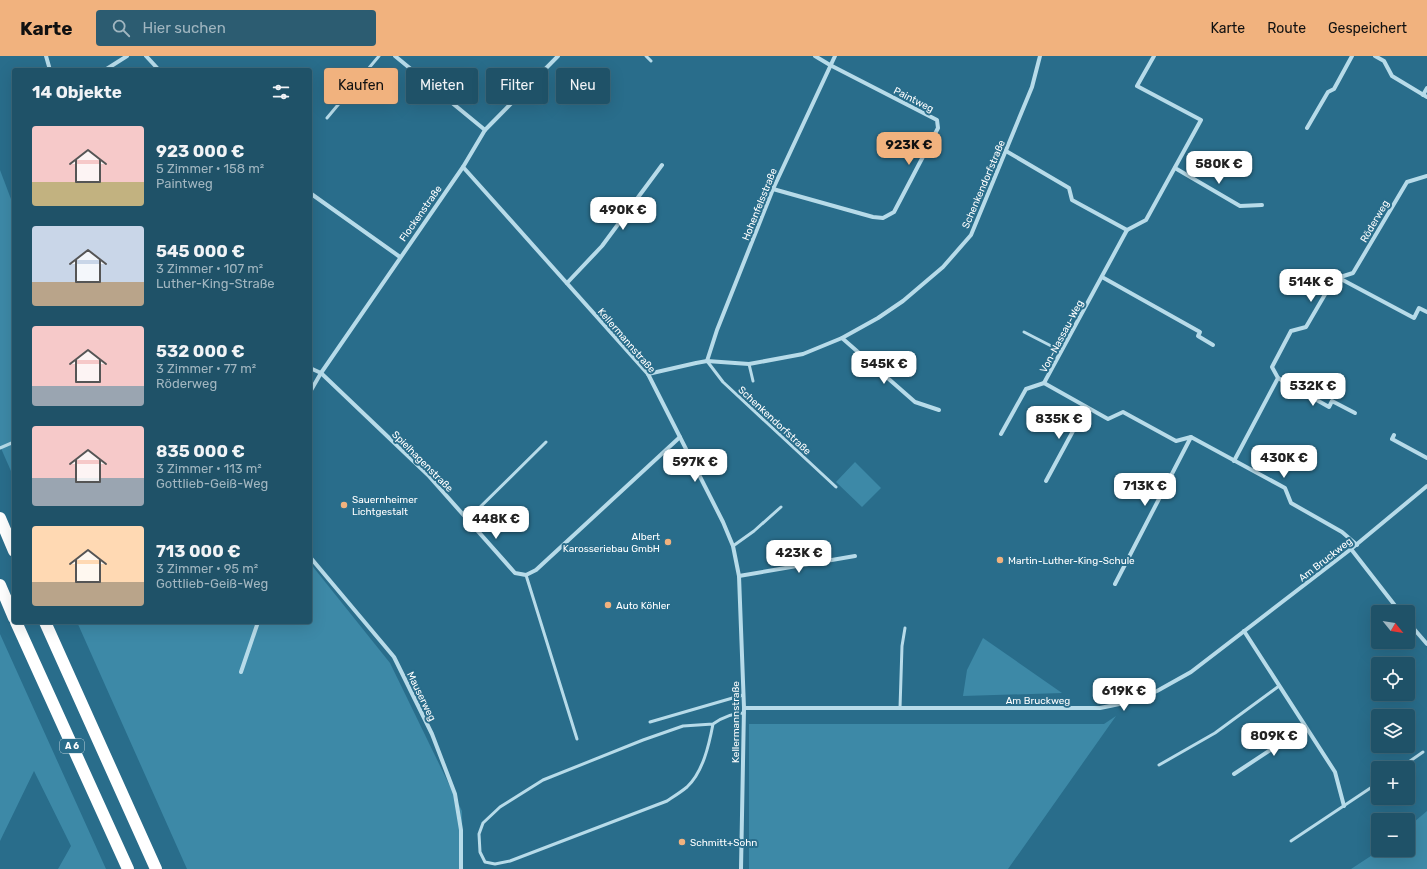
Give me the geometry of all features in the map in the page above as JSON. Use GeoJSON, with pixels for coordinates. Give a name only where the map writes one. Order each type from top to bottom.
{"type":"FeatureCollection","features":[{"type":"Feature","properties":{"kind":"highway"},"geometry":{"type":"LineString","coordinates":[[0,518],[12,546]]}},
{"type":"Feature","properties":{"kind":"highway"},"geometry":{"type":"LineString","coordinates":[[0,585],[12,613]]}},
{"type":"Feature","properties":{"kind":"highway","name":"A 6"},"geometry":{"type":"LineString","coordinates":[[17,624],[128,869]]}},
{"type":"Feature","properties":{"kind":"highway","name":"A 6"},"geometry":{"type":"LineString","coordinates":[[46,624],[156,869]]}},
{"type":"Feature","properties":{"kind":"street"},"geometry":{"type":"LineString","coordinates":[[46,56],[49,68]]}},
{"type":"Feature","properties":{"kind":"street"},"geometry":{"type":"LineString","coordinates":[[109,68],[127,56]]}},
{"type":"Feature","properties":{"kind":"street"},"geometry":{"type":"LineString","coordinates":[[146,56],[157,68]]}},
{"type":"Feature","properties":{"kind":"street"},"geometry":{"type":"LineString","coordinates":[[395,56],[485,130]]}},
{"type":"Feature","properties":{"kind":"street","name":"Flockenstraße"},"geometry":{"type":"LineString","coordinates":[[312,388],[320,373],[463,167],[485,130],[558,56]]}},
{"type":"Feature","properties":{"kind":"street"},"geometry":{"type":"LineString","coordinates":[[815,56],[830,65]]}},
{"type":"Feature","properties":{"kind":"street","name":"Hohenfelsstraße"},"geometry":{"type":"LineString","coordinates":[[708,361],[717,330],[773,189],[835,56]]}},
{"type":"Feature","properties":{"kind":"street","name":"Schenkendorfstraße"},"geometry":{"type":"LineString","coordinates":[[648,374],[708,361],[749,364],[803,354],[842,338],[878,318],[903,301],[943,267],[971,235],[1032,87],[1040,56]]}},
{"type":"Feature","properties":{"kind":"street"},"geometry":{"type":"LineString","coordinates":[[1006,151],[1069,188],[1072,200],[1128,230],[1146,220],[1201,120],[1137,86],[1154,56]]}},
{"type":"Feature","properties":{"kind":"street"},"geometry":{"type":"LineString","coordinates":[[1307,128],[1328,92],[1334,89],[1352,56]]}},
{"type":"Feature","properties":{"kind":"street"},"geometry":{"type":"LineString","coordinates":[[1375,56],[1384,61],[1392,76],[1425,96],[1427,88]]}},
{"type":"Feature","properties":{"kind":"street","name":"Paintweg"},"geometry":{"type":"LineString","coordinates":[[773,189],[873,217],[883,218],[894,212],[938,128],[937,120],[830,65]]}},
{"type":"Feature","properties":{"kind":"street"},"geometry":{"type":"LineString","coordinates":[[567,283],[602,246],[662,165]]}},
{"type":"Feature","properties":{"kind":"street","name":"Kellermannstraße"},"geometry":{"type":"LineString","coordinates":[[463,167],[648,374],[715,505],[733,546],[739,576],[744,710],[741,869]]}},
{"type":"Feature","properties":{"kind":"street"},"geometry":{"type":"LineString","coordinates":[[1175,168],[1240,206],[1262,205]]}},
{"type":"Feature","properties":{"kind":"street","name":"Röderweg"},"geometry":{"type":"LineString","coordinates":[[1278,378],[1272,367],[1291,331],[1306,327],[1334,279],[1353,273],[1406,182],[1427,176]]}},
{"type":"Feature","properties":{"kind":"street"},"geometry":{"type":"LineString","coordinates":[[312,193],[400,257]]}},
{"type":"Feature","properties":{"kind":"street","name":"Von-Nassau-Weg"},"geometry":{"type":"LineString","coordinates":[[1001,434],[1026,389],[1044,383],[1128,230]]}},
{"type":"Feature","properties":{"kind":"street"},"geometry":{"type":"LineString","coordinates":[[1102,276],[1200,332],[1198,336],[1213,345]]}},
{"type":"Feature","properties":{"kind":"street"},"geometry":{"type":"LineString","coordinates":[[1339,278],[1414,318],[1419,308],[1427,312]]}},
{"type":"Feature","properties":{"kind":"street"},"geometry":{"type":"LineString","coordinates":[[842,338],[915,402],[939,410]]}},
{"type":"Feature","properties":{"kind":"street","name":"Spielhagenstraße"},"geometry":{"type":"LineString","coordinates":[[312,369],[320,373],[428,475],[515,573],[526,575]]}},
{"type":"Feature","properties":{"kind":"street"},"geometry":{"type":"LineString","coordinates":[[1234,461],[1278,378],[1329,407],[1332,401],[1355,413]]}},
{"type":"Feature","properties":{"kind":"street"},"geometry":{"type":"LineString","coordinates":[[1044,383],[1108,419],[1123,412],[1176,441],[1191,437],[1285,488],[1291,503],[1342,532],[1357,545]]}},
{"type":"Feature","properties":{"kind":"street"},"geometry":{"type":"LineString","coordinates":[[1046,481],[1086,407]]}},
{"type":"Feature","properties":{"kind":"street"},"geometry":{"type":"LineString","coordinates":[[1394,435],[1392,438],[1427,458]]}},
{"type":"Feature","properties":{"kind":"street"},"geometry":{"type":"LineString","coordinates":[[526,575],[536,570],[680,437]]}},
{"type":"Feature","properties":{"kind":"street"},"geometry":{"type":"LineString","coordinates":[[1115,584],[1191,437]]}},
{"type":"Feature","properties":{"kind":"street","name":"Am Bruckweg"},"geometry":{"type":"LineString","coordinates":[[744,710],[1100,708],[1134,701],[1157,691],[1191,672],[1357,545],[1427,486]]}},
{"type":"Feature","properties":{"kind":"street"},"geometry":{"type":"LineString","coordinates":[[1351,549],[1395,605]]}},
{"type":"Feature","properties":{"kind":"street"},"geometry":{"type":"LineString","coordinates":[[739,576],[856,556]]}},
{"type":"Feature","properties":{"kind":"street","name":"Mauserweg"},"geometry":{"type":"LineString","coordinates":[[312,559],[394,656],[432,734],[455,794],[461,830],[461,869]]}},
{"type":"Feature","properties":{"kind":"street"},"geometry":{"type":"LineString","coordinates":[[240,672],[257,624]]}},
{"type":"Feature","properties":{"kind":"street"},"geometry":{"type":"LineString","coordinates":[[1415,630],[1427,644]]}},
{"type":"Feature","properties":{"kind":"street"},"geometry":{"type":"LineString","coordinates":[[1244,631],[1335,772],[1344,806]]}},
{"type":"Feature","properties":{"kind":"street"},"geometry":{"type":"LineString","coordinates":[[1234,774],[1305,727]]}},
{"type":"Feature","properties":{"kind":"lane"},"geometry":{"type":"LineString","coordinates":[[327,118],[379,56]]}},
{"type":"Feature","properties":{"kind":"lane"},"geometry":{"type":"LineString","coordinates":[[646,56],[651,61]]}},
{"type":"Feature","properties":{"kind":"lane"},"geometry":{"type":"LineString","coordinates":[[1024,332],[1061,351]]}},
{"type":"Feature","properties":{"kind":"lane","name":"Schenkendorfstraße"},"geometry":{"type":"LineString","coordinates":[[708,361],[723,382],[836,487]]}},
{"type":"Feature","properties":{"kind":"lane"},"geometry":{"type":"LineString","coordinates":[[749,364],[753,381]]}},
{"type":"Feature","properties":{"kind":"lane"},"geometry":{"type":"LineString","coordinates":[[467,520],[546,442]]}},
{"type":"Feature","properties":{"kind":"lane"},"geometry":{"type":"LineString","coordinates":[[0,448],[12,443]]}},
{"type":"Feature","properties":{"kind":"lane"},"geometry":{"type":"LineString","coordinates":[[733,546],[754,531],[781,508]]}},
{"type":"Feature","properties":{"kind":"lane"},"geometry":{"type":"LineString","coordinates":[[526,575],[578,739]]}},
{"type":"Feature","properties":{"kind":"lane"},"geometry":{"type":"LineString","coordinates":[[900,708],[902,646],[905,628]]}},
{"type":"Feature","properties":{"kind":"lane"},"geometry":{"type":"LineString","coordinates":[[1159,765],[1215,733],[1279,686]]}},
{"type":"Feature","properties":{"kind":"lane"},"geometry":{"type":"LineString","coordinates":[[650,722],[743,695]]}},
{"type":"Feature","properties":{"kind":"lane"},"geometry":{"type":"LineString","coordinates":[[713,724],[709,746],[701,767],[688,786],[667,801],[510,861],[495,864],[485,862],[480,852],[479,834],[483,823],[500,807],[543,780],[643,740],[683,726],[713,724],[721,718],[744,710]]}},
{"type":"Feature","properties":{"kind":"lane"},"geometry":{"type":"LineString","coordinates":[[1410,761],[1423,752]]}},
{"type":"Feature","properties":{"kind":"lane"},"geometry":{"type":"LineString","coordinates":[[1291,841],[1371,788]]}},
{"type":"Feature","properties":{"kind":"shaded area"},"geometry":{"type":"Polygon","coordinates":[[[0,170],[12,202],[12,473],[0,446],[0,170]]]}},
{"type":"Feature","properties":{"kind":"shaded area"},"geometry":{"type":"Polygon","coordinates":[[[855,462],[881,488],[862,507],[836,482],[855,462]]]}},
{"type":"Feature","properties":{"kind":"shaded area"},"geometry":{"type":"Polygon","coordinates":[[[312,566],[390,663],[462,811],[463,869],[187,869],[78,624],[312,624],[312,566]]]}},
{"type":"Feature","properties":{"kind":"shaded area"},"geometry":{"type":"Polygon","coordinates":[[[0,634],[106,869],[58,869],[71,846],[34,771],[0,841],[0,634]]]}},
{"type":"Feature","properties":{"kind":"shaded area"},"geometry":{"type":"Polygon","coordinates":[[[983,638],[1062,693],[963,696],[967,670],[983,638]]]}},
{"type":"Feature","properties":{"kind":"shaded area"},"geometry":{"type":"Polygon","coordinates":[[[1116,716],[1008,869],[749,869],[749,724],[1104,724],[1116,716]]]}},
{"type":"Feature","properties":{"kind":"shaded area"},"geometry":{"type":"Polygon","coordinates":[[[1427,811],[1427,869],[1351,869],[1371,856],[1415,857],[1415,821],[1427,811]]]}},
{"type":"Feature","properties":{"kind":"place","name":"Sauernheimer Lichtgestalt"},"geometry":{"type":"Point","coordinates":[344,505]}},
{"type":"Feature","properties":{"kind":"place","name":"Albert Karosseriebau GmbH"},"geometry":{"type":"Point","coordinates":[668,542]}},
{"type":"Feature","properties":{"kind":"place","name":"Martin-Luther-King-Schule"},"geometry":{"type":"Point","coordinates":[1000,560]}},
{"type":"Feature","properties":{"kind":"place","name":"Auto Köhler"},"geometry":{"type":"Point","coordinates":[608,605]}},
{"type":"Feature","properties":{"kind":"place","name":"Schmitt+Sohn"},"geometry":{"type":"Point","coordinates":[682,842]}}]}
